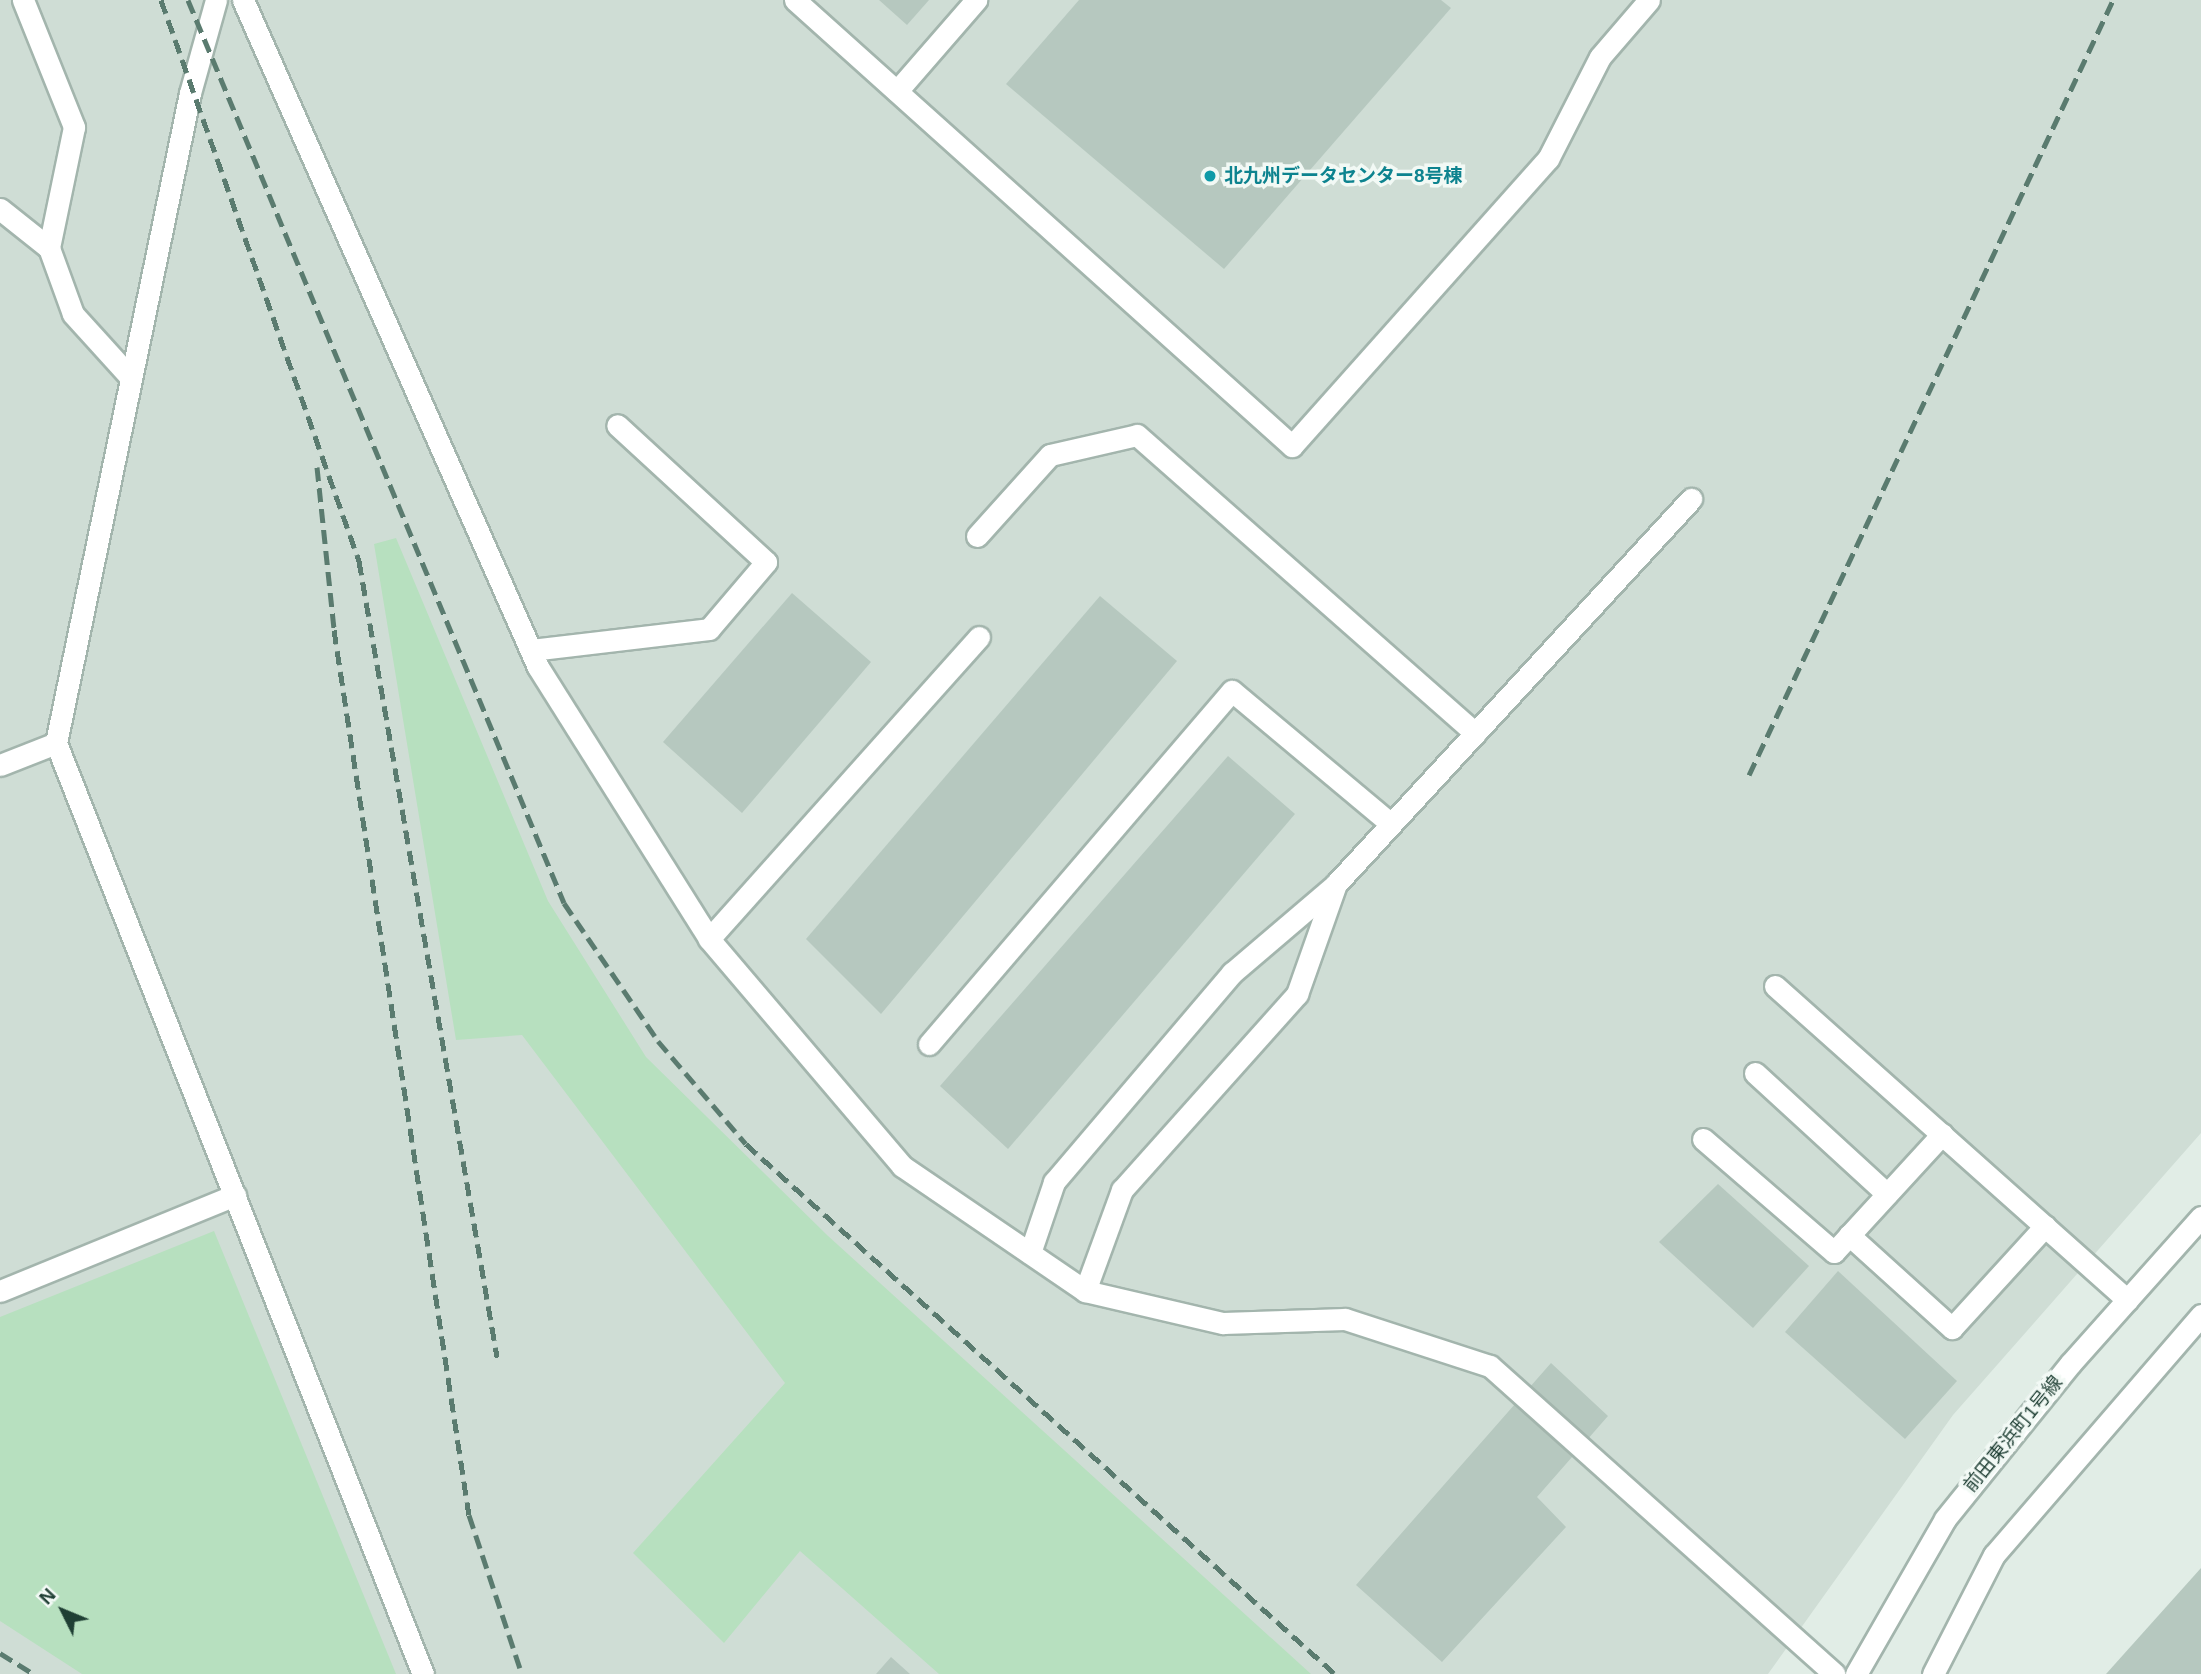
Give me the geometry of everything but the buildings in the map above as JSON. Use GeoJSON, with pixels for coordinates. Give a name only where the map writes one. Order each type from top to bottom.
{"type":"FeatureCollection","features":[{"type":"Feature","properties":{"kind":"street"},"geometry":{"type":"LineString","coordinates":[[23,0],[75,127],[49,248]]}},
{"type":"Feature","properties":{"kind":"street"},"geometry":{"type":"LineString","coordinates":[[216,0],[190,93],[56,743],[423,1674]]}},
{"type":"Feature","properties":{"kind":"street"},"geometry":{"type":"LineString","coordinates":[[243,0],[531,650],[709,939],[902,1166],[1085,1291],[1223,1323],[1345,1319],[1490,1366],[1835,1674]]}},
{"type":"Feature","properties":{"kind":"street"},"geometry":{"type":"LineString","coordinates":[[795,0],[1292,446],[1548,159],[1600,57],[1649,0]]}},
{"type":"Feature","properties":{"kind":"street"},"geometry":{"type":"LineString","coordinates":[[897,92],[976,0]]}},
{"type":"Feature","properties":{"kind":"street"},"geometry":{"type":"LineString","coordinates":[[0,209],[49,248],[73,314],[131,378]]}},
{"type":"Feature","properties":{"kind":"street"},"geometry":{"type":"LineString","coordinates":[[531,650],[709,629],[766,562],[617,425]]}},
{"type":"Feature","properties":{"kind":"street"},"geometry":{"type":"LineString","coordinates":[[977,536],[1051,455],[1137,435],[1475,733]]}},
{"type":"Feature","properties":{"kind":"street"},"geometry":{"type":"LineString","coordinates":[[1030,1253],[1054,1182],[1232,973],[1336,884],[1691,499]]}},
{"type":"Feature","properties":{"kind":"street"},"geometry":{"type":"LineString","coordinates":[[709,939],[979,637]]}},
{"type":"Feature","properties":{"kind":"street"},"geometry":{"type":"LineString","coordinates":[[929,1044],[1232,691],[1391,824]]}},
{"type":"Feature","properties":{"kind":"street"},"geometry":{"type":"LineString","coordinates":[[0,765],[56,743]]}},
{"type":"Feature","properties":{"kind":"street"},"geometry":{"type":"LineString","coordinates":[[1085,1291],[1122,1190],[1297,993],[1336,884]]}},
{"type":"Feature","properties":{"kind":"street"},"geometry":{"type":"LineString","coordinates":[[1775,986],[2127,1300]]}},
{"type":"Feature","properties":{"kind":"street"},"geometry":{"type":"LineString","coordinates":[[1755,1073],[1887,1194]]}},
{"type":"Feature","properties":{"kind":"street"},"geometry":{"type":"LineString","coordinates":[[1703,1139],[1834,1252],[1942,1134]]}},
{"type":"Feature","properties":{"kind":"street"},"geometry":{"type":"LineString","coordinates":[[0,1291],[234,1195]]}},
{"type":"Feature","properties":{"kind":"street","name":"前田東浜町1号線"},"geometry":{"type":"LineString","coordinates":[[1856,1674],[1945,1519],[2127,1300],[2201,1217]]}},
{"type":"Feature","properties":{"kind":"street"},"geometry":{"type":"LineString","coordinates":[[1849,1235],[1952,1328],[2045,1226]]}},
{"type":"Feature","properties":{"kind":"street"},"geometry":{"type":"LineString","coordinates":[[1933,1674],[1994,1555],[2201,1315]]}},
{"type":"Feature","properties":{"kind":"shaded area"},"geometry":{"type":"Polygon","coordinates":[[[0,0],[2201,0],[2201,1133],[1953,1415],[1768,1674],[0,1674],[0,0]]]}},
{"type":"Feature","properties":{"kind":"green space"},"geometry":{"type":"Polygon","coordinates":[[[396,538],[548,901],[646,1057],[827,1235],[1311,1674],[939,1674],[800,1551],[724,1643],[633,1553],[785,1383],[522,1035],[456,1040],[374,544],[396,538]]]}},
{"type":"Feature","properties":{"kind":"green space"},"geometry":{"type":"Polygon","coordinates":[[[214,1231],[396,1674],[82,1674],[0,1621],[0,1317],[214,1231]]]}},
{"type":"Feature","properties":{"kind":"railway"},"geometry":{"type":"LineString","coordinates":[[161,0],[359,561],[497,1357]]}},
{"type":"Feature","properties":{"kind":"railway"},"geometry":{"type":"LineString","coordinates":[[188,0],[564,903],[658,1041],[746,1144],[1335,1674]]}},
{"type":"Feature","properties":{"kind":"railway"},"geometry":{"type":"LineString","coordinates":[[1749,775],[2113,0]]}},
{"type":"Feature","properties":{"kind":"railway"},"geometry":{"type":"LineString","coordinates":[[317,467],[334,630],[469,1515],[522,1674]]}},
{"type":"Feature","properties":{"kind":"railway"},"geometry":{"type":"LineString","coordinates":[[0,1653],[34,1674]]}},
{"type":"Feature","properties":{"kind":"place","name":"北九州データセンター8号棟"},"geometry":{"type":"Point","coordinates":[1210,176]}}]}
